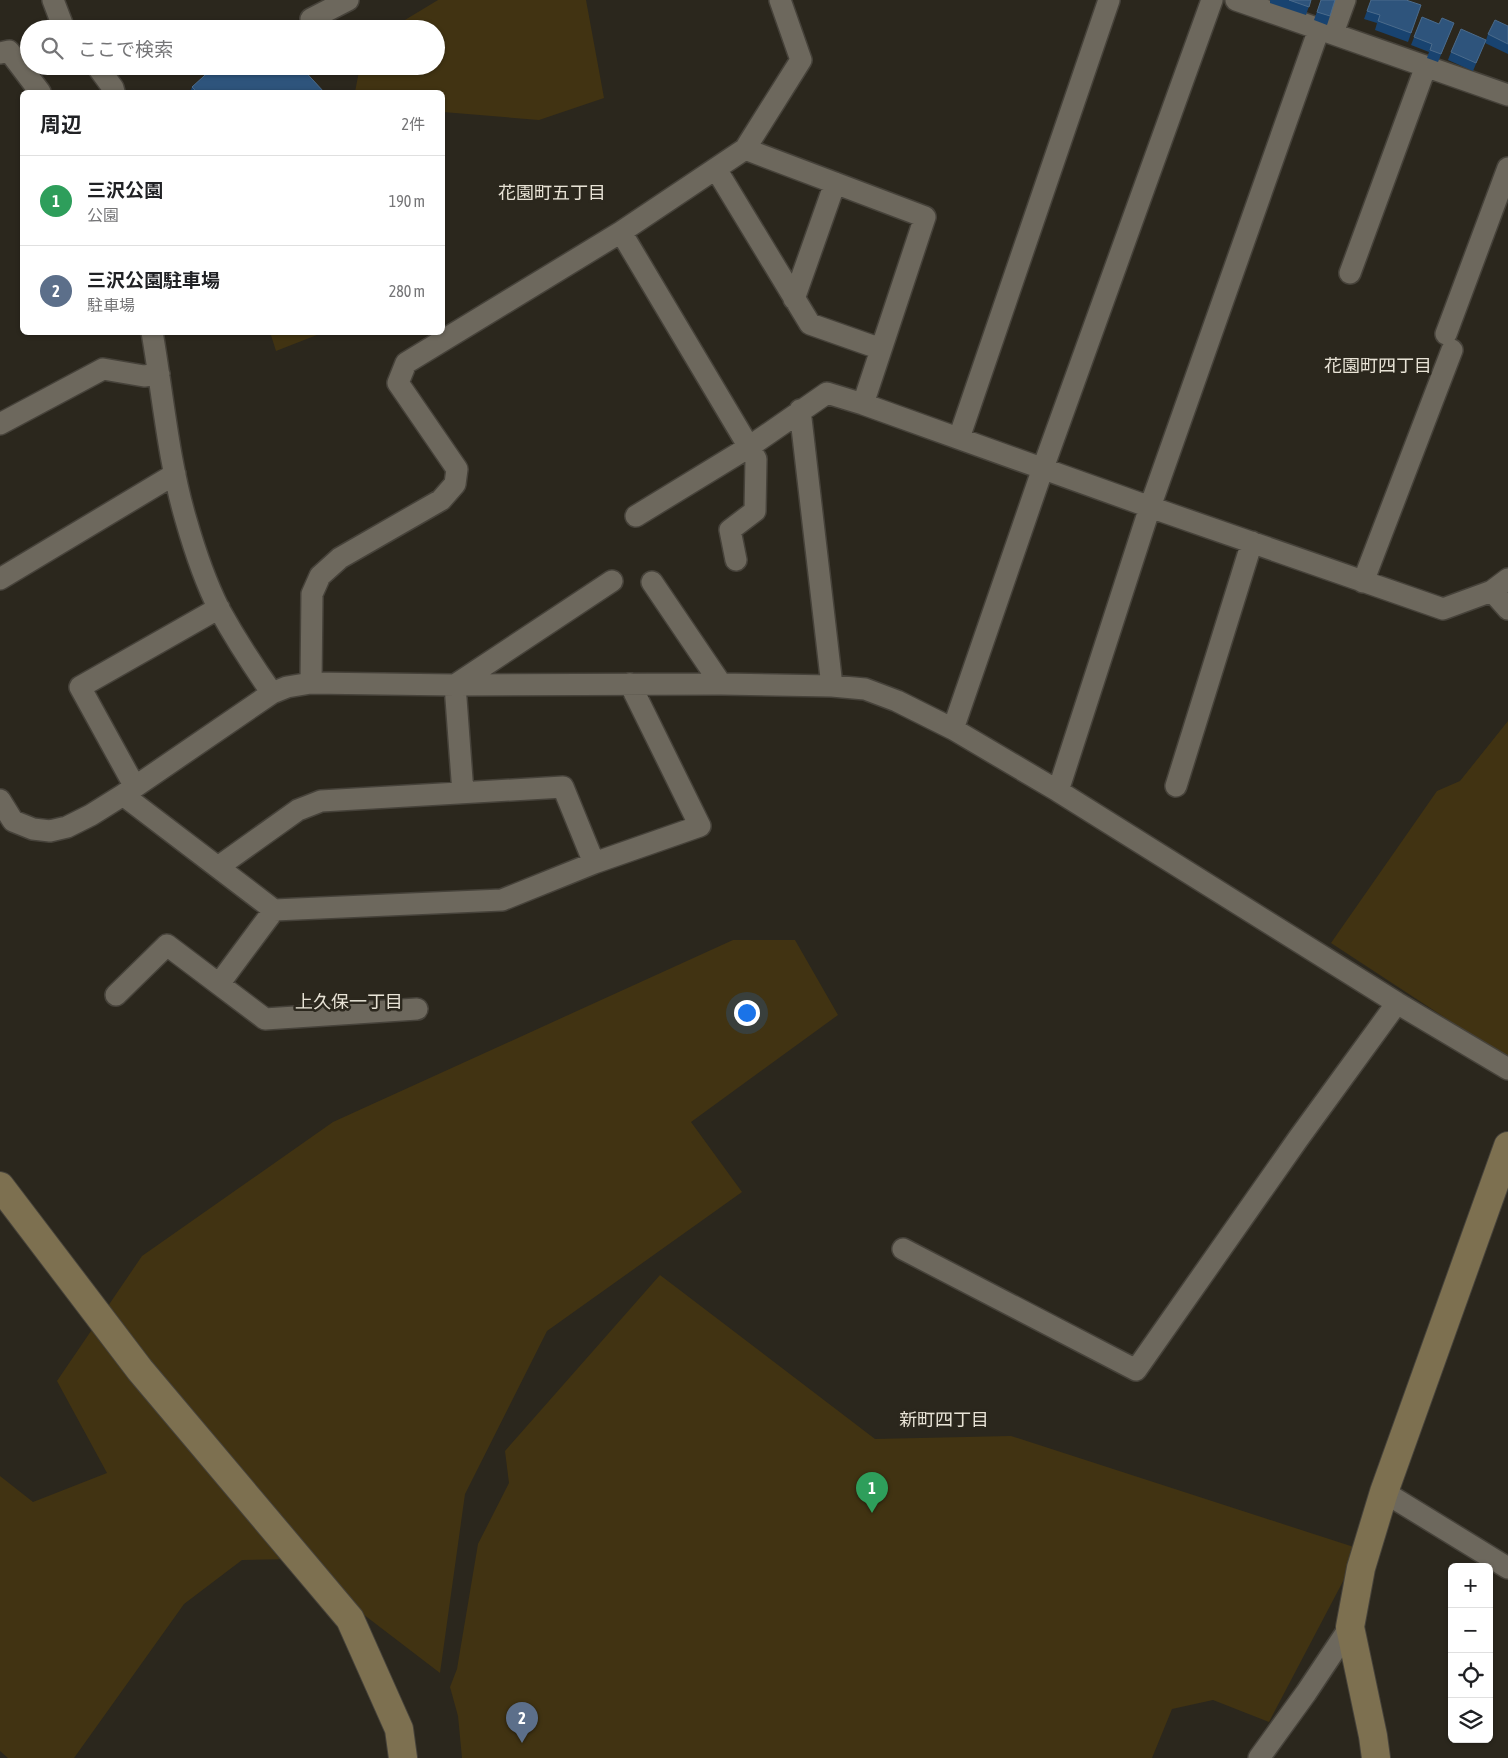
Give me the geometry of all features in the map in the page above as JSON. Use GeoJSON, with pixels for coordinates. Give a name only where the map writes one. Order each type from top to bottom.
{"type":"FeatureCollection","features":[{"type":"Feature","properties":{"kind":"street"},"geometry":{"type":"LineString","coordinates":[[53,0],[61,20]]}},
{"type":"Feature","properties":{"kind":"street"},"geometry":{"type":"LineString","coordinates":[[311,19],[348,0]]}},
{"type":"Feature","properties":{"kind":"street"},"geometry":{"type":"LineString","coordinates":[[311,683],[312,594],[320,576],[340,558],[441,500],[455,484],[457,469],[398,383],[406,363],[621,232],[745,149],[801,60],[780,0]]}},
{"type":"Feature","properties":{"kind":"street"},"geometry":{"type":"LineString","coordinates":[[959,438],[1109,0]]}},
{"type":"Feature","properties":{"kind":"street"},"geometry":{"type":"LineString","coordinates":[[953,729],[1043,468],[1212,0]]}},
{"type":"Feature","properties":{"kind":"street"},"geometry":{"type":"LineString","coordinates":[[1236,0],[1508,95]]}},
{"type":"Feature","properties":{"kind":"street"},"geometry":{"type":"LineString","coordinates":[[1058,791],[1150,507],[1326,31],[1345,0]]}},
{"type":"Feature","properties":{"kind":"street"},"geometry":{"type":"LineString","coordinates":[[0,53],[9,51],[20,66]]}},
{"type":"Feature","properties":{"kind":"street"},"geometry":{"type":"LineString","coordinates":[[1350,273],[1426,66]]}},
{"type":"Feature","properties":{"kind":"street"},"geometry":{"type":"LineString","coordinates":[[27,75],[38,90]]}},
{"type":"Feature","properties":{"kind":"street"},"geometry":{"type":"LineString","coordinates":[[104,75],[114,90]]}},
{"type":"Feature","properties":{"kind":"street"},"geometry":{"type":"LineString","coordinates":[[745,149],[925,217],[863,404]]}},
{"type":"Feature","properties":{"kind":"street"},"geometry":{"type":"LineString","coordinates":[[1363,582],[1449,342],[1508,168]]}},
{"type":"Feature","properties":{"kind":"street"},"geometry":{"type":"LineString","coordinates":[[716,169],[810,324],[881,349]]}},
{"type":"Feature","properties":{"kind":"street"},"geometry":{"type":"LineString","coordinates":[[794,299],[835,183]]}},
{"type":"Feature","properties":{"kind":"street"},"geometry":{"type":"LineString","coordinates":[[621,232],[756,459],[755,511],[730,530],[736,560]]}},
{"type":"Feature","properties":{"kind":"street"},"geometry":{"type":"LineString","coordinates":[[152,335],[175,474],[186,520],[198,557],[219,608],[259,675],[272,693]]}},
{"type":"Feature","properties":{"kind":"street"},"geometry":{"type":"LineString","coordinates":[[0,424],[103,369],[144,376],[159,374]]}},
{"type":"Feature","properties":{"kind":"street"},"geometry":{"type":"LineString","coordinates":[[636,516],[749,447],[827,392],[1443,609],[1500,585],[1508,609]]}},
{"type":"Feature","properties":{"kind":"street"},"geometry":{"type":"LineString","coordinates":[[800,410],[832,686]]}},
{"type":"Feature","properties":{"kind":"street"},"geometry":{"type":"LineString","coordinates":[[0,579],[175,474]]}},
{"type":"Feature","properties":{"kind":"street"},"geometry":{"type":"LineString","coordinates":[[1176,786],[1252,542]]}},
{"type":"Feature","properties":{"kind":"street"},"geometry":{"type":"LineString","coordinates":[[456,685],[612,581]]}},
{"type":"Feature","properties":{"kind":"street"},"geometry":{"type":"LineString","coordinates":[[652,582],[721,684]]}},
{"type":"Feature","properties":{"kind":"street"},"geometry":{"type":"LineString","coordinates":[[219,608],[80,687],[129,791],[218,867],[274,910],[502,900],[594,864],[700,826],[630,684]]}},
{"type":"Feature","properties":{"kind":"street"},"geometry":{"type":"LineString","coordinates":[[0,800],[6,825],[50,831],[67,827],[91,816],[272,693],[287,687],[311,683],[456,685],[721,684],[832,686],[865,689],[897,701],[953,729],[1058,791],[1397,1003],[1508,1068]]}},
{"type":"Feature","properties":{"kind":"street"},"geometry":{"type":"LineString","coordinates":[[456,685],[463,793]]}},
{"type":"Feature","properties":{"kind":"street"},"geometry":{"type":"LineString","coordinates":[[218,867],[298,810],[321,801],[563,787],[594,864]]}},
{"type":"Feature","properties":{"kind":"street"},"geometry":{"type":"LineString","coordinates":[[219,984],[274,910]]}},
{"type":"Feature","properties":{"kind":"street"},"geometry":{"type":"LineString","coordinates":[[116,994],[167,945],[265,1019],[417,1009]]}},
{"type":"Feature","properties":{"kind":"street"},"geometry":{"type":"LineString","coordinates":[[903,1250],[1136,1370],[1298,1138],[1397,1003]]}},
{"type":"Feature","properties":{"kind":"street"},"geometry":{"type":"LineString","coordinates":[[1376,1758],[1350,1627],[1361,1568],[1384,1492],[1508,1146]]}},
{"type":"Feature","properties":{"kind":"street"},"geometry":{"type":"LineString","coordinates":[[0,1186],[140,1370],[350,1619],[400,1729],[402,1758]]}},
{"type":"Feature","properties":{"kind":"street"},"geometry":{"type":"LineString","coordinates":[[1384,1492],[1508,1568]]}},
{"type":"Feature","properties":{"kind":"street"},"geometry":{"type":"LineString","coordinates":[[1259,1758],[1350,1627]]}},
{"type":"Feature","properties":{"kind":"shaded area"},"geometry":{"type":"Polygon","coordinates":[[[438,0],[586,0],[604,98],[539,120],[445,112],[445,90],[355,90],[358,75],[445,75],[445,20],[405,20],[438,0]]]}},
{"type":"Feature","properties":{"kind":"shaded area"},"geometry":{"type":"Polygon","coordinates":[[[271,335],[317,335],[276,351],[271,335]]]}},
{"type":"Feature","properties":{"kind":"shaded area"},"geometry":{"type":"Polygon","coordinates":[[[1508,721],[1508,1059],[1331,943],[1437,791],[1460,781],[1508,721]]]}},
{"type":"Feature","properties":{"kind":"shaded area"},"geometry":{"type":"Polygon","coordinates":[[[733,940],[795,940],[838,1015],[691,1122],[742,1192],[547,1331],[465,1494],[440,1673],[291,1559],[242,1560],[184,1604],[74,1758],[8,1758],[0,1751],[0,1476],[33,1502],[107,1473],[57,1381],[142,1256],[333,1122],[733,940]]]}},
{"type":"Feature","properties":{"kind":"shaded area"},"geometry":{"type":"Polygon","coordinates":[[[660,1275],[875,1439],[1011,1436],[1360,1549],[1269,1722],[1213,1700],[1172,1709],[1152,1758],[462,1758],[458,1716],[450,1687],[457,1669],[478,1544],[509,1483],[505,1451],[660,1275]]]}},
{"type":"Feature","properties":{"kind":"building"},"geometry":{"type":"Polygon","coordinates":[[[1289,0],[1311,0],[1309,7],[1289,0]]]}},
{"type":"Feature","properties":{"kind":"building"},"geometry":{"type":"Polygon","coordinates":[[[1321,0],[1335,0],[1330,16],[1317,12],[1321,0]]]}},
{"type":"Feature","properties":{"kind":"building"},"geometry":{"type":"Polygon","coordinates":[[[1371,0],[1406,0],[1421,5],[1411,33],[1378,21],[1380,15],[1367,11],[1371,0]]]}},
{"type":"Feature","properties":{"kind":"building"},"geometry":{"type":"Polygon","coordinates":[[[1422,17],[1439,24],[1442,18],[1454,23],[1441,54],[1430,50],[1432,44],[1414,37],[1422,17]]]}},
{"type":"Feature","properties":{"kind":"building"},"geometry":{"type":"Polygon","coordinates":[[[1495,20],[1508,26],[1508,44],[1488,34],[1495,20]]]}},
{"type":"Feature","properties":{"kind":"building"},"geometry":{"type":"Polygon","coordinates":[[[1461,29],[1486,40],[1476,63],[1451,52],[1461,29]]]}},
{"type":"Feature","properties":{"kind":"building"},"geometry":{"type":"Polygon","coordinates":[[[205,75],[308,75],[322,90],[195,90],[192,87],[205,75]]]}},
{"type":"Feature","properties":{"kind":"place","name":"三沢公園"},"geometry":{"type":"Point","coordinates":[872,1513]}},
{"type":"Feature","properties":{"kind":"place","name":"三沢公園駐車場"},"geometry":{"type":"Point","coordinates":[522,1743]}},
{"type":"Feature","properties":{"kind":"district","name":"花園町五丁目"},"geometry":{"type":"Point","coordinates":[552,192]}},
{"type":"Feature","properties":{"kind":"district","name":"花園町四丁目"},"geometry":{"type":"Point","coordinates":[1378,365]}},
{"type":"Feature","properties":{"kind":"district","name":"上久保一丁目"},"geometry":{"type":"Point","coordinates":[349,1001]}},
{"type":"Feature","properties":{"kind":"district","name":"新町四丁目"},"geometry":{"type":"Point","coordinates":[944,1419]}}]}
